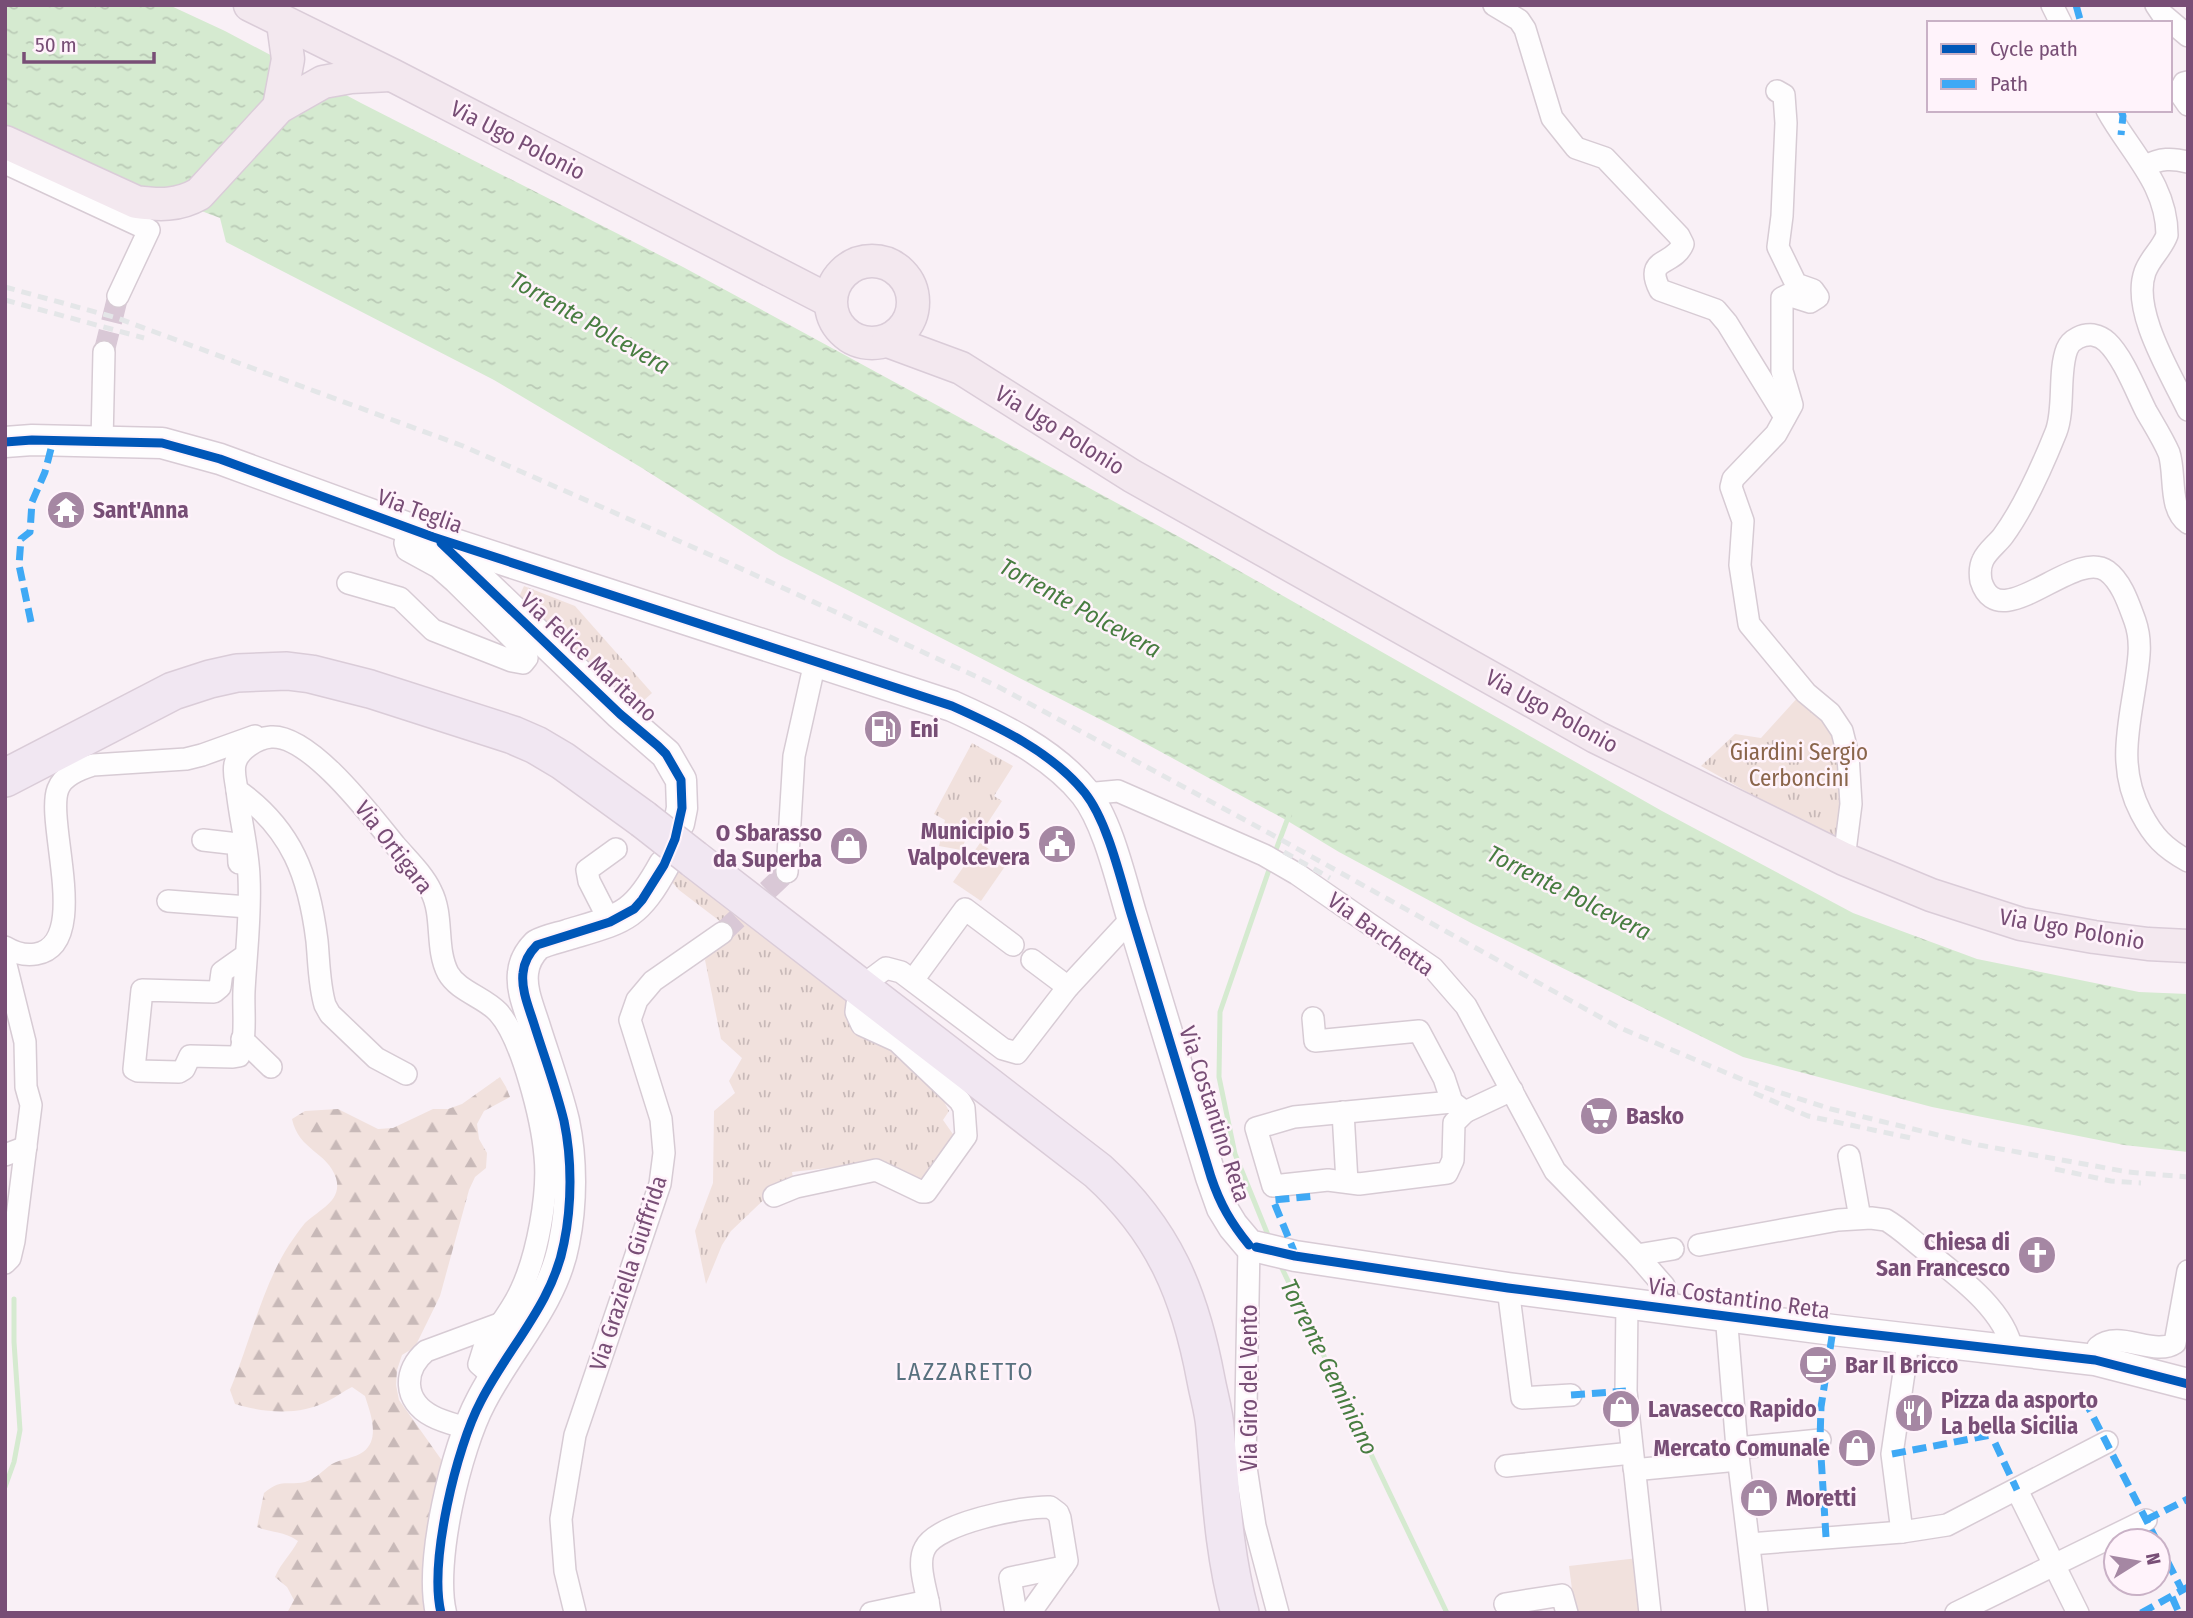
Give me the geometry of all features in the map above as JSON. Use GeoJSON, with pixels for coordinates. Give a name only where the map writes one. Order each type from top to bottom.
{"type":"FeatureCollection","features":[{"type":"Feature","properties":{"kind":"highway"},"geometry":{"type":"LineString","coordinates":[[5,778],[173,691],[237,673],[287,671],[311,674],[370,689],[513,735],[563,761],[643,819],[679,862],[1098,1171],[1141,1215],[1179,1278],[1200,1347],[1215,1425],[1219,1491],[1231,1581],[1240,1613]]}},
{"type":"Feature","properties":{"kind":"main road","name":"Via Ugo Polonio"},"geometry":{"type":"LineString","coordinates":[[250,5],[284,30],[392,75],[784,278],[835,288]]}},
{"type":"Feature","properties":{"kind":"main road"},"geometry":{"type":"LineString","coordinates":[[279,107],[288,59],[284,30]]}},
{"type":"Feature","properties":{"kind":"main road"},"geometry":{"type":"LineString","coordinates":[[5,142],[136,202],[158,205],[184,202],[199,194],[279,107],[323,82],[351,77],[392,75]]}},
{"type":"Feature","properties":{"kind":"main road","name":"Via Ugo Polonio"},"geometry":{"type":"LineString","coordinates":[[961,368],[914,310],[910,284],[901,272],[877,261],[863,261],[850,267],[835,288],[832,314],[838,327],[848,337],[874,344],[888,341],[961,368],[1132,476],[1596,737],[1844,859],[1931,895],[2021,923],[2094,937],[2188,946]]}},
{"type":"Feature","properties":{"kind":"main road"},"geometry":{"type":"LineString","coordinates":[[888,341],[900,334],[914,310]]}},
{"type":"Feature","properties":{"kind":"main road","name":"Via Teglia"},"geometry":{"type":"LineString","coordinates":[[5,442],[162,443],[220,459],[421,532],[815,662]]}},
{"type":"Feature","properties":{"kind":"main road","name":"Via Felice Maritano"},"geometry":{"type":"LineString","coordinates":[[421,532],[464,563],[504,604],[666,754],[681,780],[682,808],[679,823]]}},
{"type":"Feature","properties":{"kind":"main road","name":"Via Felice Maritano"},"geometry":{"type":"LineString","coordinates":[[504,604],[499,585],[506,560]]}},
{"type":"Feature","properties":{"kind":"main road","name":"Via Costantino Reta"},"geometry":{"type":"LineString","coordinates":[[815,662],[952,706],[985,721],[1028,745],[1068,775],[1085,794],[1095,809],[1108,843],[1222,1208],[1233,1226],[1253,1246],[1508,1288],[2095,1360],[2188,1384]]}},
{"type":"Feature","properties":{"kind":"main road"},"geometry":{"type":"LineString","coordinates":[[441,1613],[437,1587],[443,1526],[469,1429],[480,1402],[544,1299],[557,1272],[569,1211],[569,1162],[564,1121],[524,995],[525,962],[537,945],[545,941],[610,922],[634,909],[652,886],[679,862]]}},
{"type":"Feature","properties":{"kind":"street"},"geometry":{"type":"LineString","coordinates":[[1494,5],[1519,20],[1525,29],[1552,118],[1576,148],[1605,158],[1679,236],[1683,244],[1680,252],[1659,264],[1654,271],[1660,290],[1716,310],[1727,323],[1785,417]]}},
{"type":"Feature","properties":{"kind":"street"},"geometry":{"type":"LineString","coordinates":[[2052,5],[2061,21]]}},
{"type":"Feature","properties":{"kind":"street"},"geometry":{"type":"LineString","coordinates":[[2156,5],[2170,21]]}},
{"type":"Feature","properties":{"kind":"street"},"geometry":{"type":"LineString","coordinates":[[2172,22],[2188,36]]}},
{"type":"Feature","properties":{"kind":"street"},"geometry":{"type":"LineString","coordinates":[[2188,82],[2184,83],[2179,92],[2188,105]]}},
{"type":"Feature","properties":{"kind":"street"},"geometry":{"type":"LineString","coordinates":[[1777,91],[1784,95],[1787,123],[1778,247],[1796,284],[1815,292],[1818,297],[1810,302],[1784,295],[1781,301],[1782,371],[1793,405],[1776,434],[1733,478],[1731,487],[1743,521],[1740,565],[1749,624],[1805,693],[1829,713],[1842,731],[1848,755],[1851,804],[1844,859]]}},
{"type":"Feature","properties":{"kind":"street"},"geometry":{"type":"LineString","coordinates":[[2108,112],[2121,135],[2146,166],[2160,196],[2167,235],[2145,272],[2141,293],[2151,331],[2188,410]]}},
{"type":"Feature","properties":{"kind":"street"},"geometry":{"type":"LineString","coordinates":[[2146,166],[2157,160],[2188,162]]}},
{"type":"Feature","properties":{"kind":"street"},"geometry":{"type":"LineString","coordinates":[[5,163],[149,230],[118,296]]}},
{"type":"Feature","properties":{"kind":"street"},"geometry":{"type":"LineString","coordinates":[[2188,523],[2179,513],[2169,455],[2118,358],[2101,337],[2085,335],[2077,338],[2066,349],[2057,429],[2025,500],[2003,536],[1983,559],[1980,567],[1982,582],[1990,595],[2003,600],[2023,597],[2081,568],[2101,568],[2114,578],[2128,603],[2138,631],[2141,650],[2125,757],[2129,784],[2151,832],[2171,851],[2188,861]]}},
{"type":"Feature","properties":{"kind":"street"},"geometry":{"type":"LineString","coordinates":[[102,442],[104,352]]}},
{"type":"Feature","properties":{"kind":"street"},"geometry":{"type":"LineString","coordinates":[[348,583],[400,598],[433,630],[523,663],[527,658],[525,651],[455,582],[438,567],[407,550],[405,543],[421,532]]}},
{"type":"Feature","properties":{"kind":"street"},"geometry":{"type":"LineString","coordinates":[[787,872],[794,757],[815,662]]}},
{"type":"Feature","properties":{"kind":"street"},"geometry":{"type":"LineString","coordinates":[[5,947],[22,954],[42,953],[53,947],[60,932],[64,888],[56,797],[63,780],[82,768],[93,765],[186,759],[253,736],[264,738]]}},
{"type":"Feature","properties":{"kind":"street"},"geometry":{"type":"LineString","coordinates":[[246,955],[222,972],[218,991],[142,990],[133,1065],[138,1071],[179,1072],[184,1069],[190,1056],[239,1056],[242,1039],[246,955],[249,876],[235,773],[236,760],[248,747],[264,738]]}},
{"type":"Feature","properties":{"kind":"street","name":"Via Ortigara"},"geometry":{"type":"LineString","coordinates":[[264,738],[290,740],[322,764],[346,786],[423,877],[436,902],[442,954],[450,976],[496,1009],[512,1036],[542,1126],[546,1184],[543,1213],[524,1283],[513,1305],[484,1348],[479,1364],[495,1378]]}},
{"type":"Feature","properties":{"kind":"street"},"geometry":{"type":"LineString","coordinates":[[237,790],[257,804],[297,856],[303,871],[314,924],[323,1001],[327,1010],[376,1058],[406,1074]]}},
{"type":"Feature","properties":{"kind":"street","name":"Via Barchetta"},"geometry":{"type":"LineString","coordinates":[[1085,794],[1103,790],[1118,791],[1264,855],[1297,874],[1433,968],[1466,1006],[1555,1171],[1664,1286],[1670,1307]]}},
{"type":"Feature","properties":{"kind":"street"},"geometry":{"type":"LineString","coordinates":[[204,841],[238,844],[237,891],[248,907]]}},
{"type":"Feature","properties":{"kind":"street"},"geometry":{"type":"LineString","coordinates":[[610,922],[589,881],[587,870],[616,849]]}},
{"type":"Feature","properties":{"kind":"street"},"geometry":{"type":"LineString","coordinates":[[1955,888],[2018,906],[2021,923]]}},
{"type":"Feature","properties":{"kind":"street"},"geometry":{"type":"LineString","coordinates":[[168,901],[248,907]]}},
{"type":"Feature","properties":{"kind":"street"},"geometry":{"type":"LineString","coordinates":[[913,980],[965,909],[1013,945]]}},
{"type":"Feature","properties":{"kind":"street"},"geometry":{"type":"LineString","coordinates":[[874,977],[886,968],[894,969],[913,980],[1003,1049],[1017,1053],[1068,987],[1132,918]]}},
{"type":"Feature","properties":{"kind":"street","name":"Via Graziella Giuffrida"},"geometry":{"type":"LineString","coordinates":[[575,1612],[565,1571],[561,1519],[575,1435],[660,1184],[664,1153],[661,1119],[630,1020],[637,1000],[653,981],[722,933]]}},
{"type":"Feature","properties":{"kind":"street"},"geometry":{"type":"LineString","coordinates":[[1032,960],[1068,987]]}},
{"type":"Feature","properties":{"kind":"street"},"geometry":{"type":"LineString","coordinates":[[5,961],[27,1051],[26,1087],[31,1105],[14,1241],[10,1258],[5,1263]]}},
{"type":"Feature","properties":{"kind":"street"},"geometry":{"type":"LineString","coordinates":[[774,1195],[796,1187],[876,1170],[926,1192],[966,1136],[964,1108],[960,1101],[897,1041],[863,1025],[856,1012],[857,1004]]}},
{"type":"Feature","properties":{"kind":"street"},"geometry":{"type":"LineString","coordinates":[[1313,1018],[1315,1041],[1419,1031],[1458,1107],[1454,1123],[1453,1160],[1447,1173],[1359,1184],[1328,1180],[1273,1185],[1256,1128],[1294,1117],[1458,1107],[1512,1090]]}},
{"type":"Feature","properties":{"kind":"street"},"geometry":{"type":"LineString","coordinates":[[242,1039],[271,1067]]}},
{"type":"Feature","properties":{"kind":"street"},"geometry":{"type":"LineString","coordinates":[[1343,1112],[1347,1182]]}},
{"type":"Feature","properties":{"kind":"street"},"geometry":{"type":"LineString","coordinates":[[5,1155],[26,1147]]}},
{"type":"Feature","properties":{"kind":"street"},"geometry":{"type":"LineString","coordinates":[[1849,1156],[1860,1218]]}},
{"type":"Feature","properties":{"kind":"street"},"geometry":{"type":"LineString","coordinates":[[1699,1245],[1860,1218],[1879,1218],[1894,1224],[1966,1283],[2005,1329],[2012,1350]]}},
{"type":"Feature","properties":{"kind":"street","name":"Via Giro del Vento"},"geometry":{"type":"LineString","coordinates":[[1253,1246],[1245,1461],[1255,1526],[1278,1613]]}},
{"type":"Feature","properties":{"kind":"street"},"geometry":{"type":"LineString","coordinates":[[1637,1255],[1673,1249]]}},
{"type":"Feature","properties":{"kind":"street"},"geometry":{"type":"LineString","coordinates":[[2095,1360],[2098,1347],[2107,1342],[2166,1347],[2175,1343],[2188,1271]]}},
{"type":"Feature","properties":{"kind":"street"},"geometry":{"type":"LineString","coordinates":[[1508,1288],[1522,1398],[1571,1395]]}},
{"type":"Feature","properties":{"kind":"street"},"geometry":{"type":"LineString","coordinates":[[1627,1302],[1626,1391],[1650,1613]]}},
{"type":"Feature","properties":{"kind":"street"},"geometry":{"type":"LineString","coordinates":[[1726,1314],[1738,1454],[1757,1613]]}},
{"type":"Feature","properties":{"kind":"street"},"geometry":{"type":"LineString","coordinates":[[469,1429],[432,1416],[422,1409],[410,1390],[412,1368],[426,1351],[499,1324]]}},
{"type":"Feature","properties":{"kind":"street"},"geometry":{"type":"LineString","coordinates":[[1902,1532],[1892,1454],[1907,1339]]}},
{"type":"Feature","properties":{"kind":"street"},"geometry":{"type":"LineString","coordinates":[[1506,1466],[1633,1460],[1643,1469],[1820,1440]]}},
{"type":"Feature","properties":{"kind":"street"},"geometry":{"type":"LineString","coordinates":[[1750,1544],[1902,1532],[1947,1525],[2107,1443]]}},
{"type":"Feature","properties":{"kind":"street"},"geometry":{"type":"LineString","coordinates":[[2017,1490],[2078,1613]]}},
{"type":"Feature","properties":{"kind":"street"},"geometry":{"type":"LineString","coordinates":[[870,1613],[929,1607],[922,1555],[925,1546],[942,1533],[965,1521],[1050,1507],[1060,1518],[1067,1556],[1063,1567],[1030,1613]]}},
{"type":"Feature","properties":{"kind":"street"},"geometry":{"type":"LineString","coordinates":[[1956,1613],[2146,1520]]}},
{"type":"Feature","properties":{"kind":"street"},"geometry":{"type":"LineString","coordinates":[[1016,1613],[1010,1578],[1063,1567]]}},
{"type":"Feature","properties":{"kind":"street"},"geometry":{"type":"LineString","coordinates":[[1505,1604],[1562,1595],[1567,1613]]}},
{"type":"Feature","properties":{"kind":"green space"},"geometry":{"type":"Polygon","coordinates":[[[524,586],[575,606],[652,693],[631,712],[519,597],[524,586]]]}},
{"type":"Feature","properties":{"kind":"green space","name":"Giardini Sergio Cerboncini"},"geometry":{"type":"Polygon","coordinates":[[[1800,695],[1828,717],[1846,767],[1839,838],[1834,841],[1701,766],[1735,734],[1761,738],[1800,695]]]}},
{"type":"Feature","properties":{"kind":"green space"},"geometry":{"type":"Polygon","coordinates":[[[1797,706],[1835,743],[1816,763],[1778,728],[1797,706]]]}},
{"type":"Feature","properties":{"kind":"green space"},"geometry":{"type":"Polygon","coordinates":[[[972,743],[1013,766],[994,796],[1002,801],[979,836],[970,830],[961,850],[939,846],[945,820],[934,814],[972,743]]]}},
{"type":"Feature","properties":{"kind":"green space"},"geometry":{"type":"Polygon","coordinates":[[[980,843],[1008,862],[981,901],[953,882],[980,843]]]}},
{"type":"Feature","properties":{"kind":"green space"},"geometry":{"type":"Polygon","coordinates":[[[680,863],[851,997],[890,1045],[942,1098],[949,1111],[943,1120],[955,1137],[926,1186],[872,1163],[792,1172],[794,1184],[773,1191],[731,1231],[722,1245],[706,1284],[695,1231],[713,1183],[714,1111],[735,1093],[729,1081],[742,1058],[721,1039],[705,960],[713,949],[721,922],[672,882],[680,863]]]}},
{"type":"Feature","properties":{"kind":"green space"},"geometry":{"type":"Polygon","coordinates":[[[500,1077],[510,1097],[484,1111],[477,1124],[479,1139],[487,1153],[486,1168],[475,1177],[469,1190],[440,1296],[415,1347],[402,1355],[397,1370],[399,1400],[443,1462],[422,1589],[427,1613],[287,1613],[294,1600],[287,1587],[275,1577],[298,1541],[288,1535],[257,1527],[264,1493],[280,1484],[309,1481],[332,1464],[360,1454],[368,1447],[373,1433],[365,1396],[352,1387],[317,1406],[282,1412],[235,1404],[230,1390],[279,1262],[303,1226],[333,1199],[336,1193],[336,1178],[332,1169],[301,1138],[292,1119],[305,1111],[338,1109],[378,1129],[393,1128],[433,1109],[448,1109],[462,1104],[500,1077]]]}},
{"type":"Feature","properties":{"kind":"green space"},"geometry":{"type":"Polygon","coordinates":[[[1638,1558],[1645,1613],[1575,1613],[1569,1566],[1638,1558]]]}},
{"type":"Feature","properties":{"kind":"water","name":"Torrente Polcevera"},"geometry":{"type":"Polygon","coordinates":[[[5,5],[169,5],[225,31],[683,267],[1183,539],[1662,811],[1853,913],[1977,959],[2139,992],[2188,994],[2188,1152],[2124,1145],[1932,1107],[1743,1057],[1473,924],[1117,728],[779,555],[642,468],[494,380],[226,242],[220,218],[138,187],[5,125],[5,5]]]}},
{"type":"Feature","properties":{"kind":"waterway","name":"Torrente Geminiano"},"geometry":{"type":"LineString","coordinates":[[1274,855],[1289,815]]}},
{"type":"Feature","properties":{"kind":"waterway","name":"Torrente Geminiano"},"geometry":{"type":"LineString","coordinates":[[1270,1240],[1235,1154],[1219,1077],[1220,1012],[1271,864]]}},
{"type":"Feature","properties":{"kind":"waterway","name":"Torrente Geminiano"},"geometry":{"type":"LineString","coordinates":[[1279,1262],[1447,1613]]}},
{"type":"Feature","properties":{"kind":"waterway"},"geometry":{"type":"LineString","coordinates":[[5,1487],[14,1462],[20,1430],[14,1299]]}},
{"type":"Feature","properties":{"kind":"tunnel"},"geometry":{"type":"LineString","coordinates":[[104,352],[118,296]]}},
{"type":"Feature","properties":{"kind":"tunnel"},"geometry":{"type":"LineString","coordinates":[[722,933],[787,872]]}},
{"type":"Feature","properties":{"kind":"railway"},"geometry":{"type":"LineString","coordinates":[[5,287],[117,318],[463,446],[731,564],[997,686],[1618,1027],[1748,1082],[1831,1109],[1979,1145],[2128,1172],[2188,1177]]}},
{"type":"Feature","properties":{"kind":"railway"},"geometry":{"type":"LineString","coordinates":[[5,300],[144,338]]}},
{"type":"Feature","properties":{"kind":"railway"},"geometry":{"type":"LineString","coordinates":[[1284,852],[1330,878]]}},
{"type":"Feature","properties":{"kind":"railway"},"geometry":{"type":"LineString","coordinates":[[1754,1093],[1808,1116],[1911,1138]]}},
{"type":"Feature","properties":{"kind":"railway"},"geometry":{"type":"LineString","coordinates":[[2055,1169],[2111,1181],[2141,1183]]}},
{"type":"Feature","properties":{"kind":"marked path"},"geometry":{"type":"LineString","coordinates":[[2076,5],[2080,21]]}},
{"type":"Feature","properties":{"kind":"marked path"},"geometry":{"type":"LineString","coordinates":[[2121,135],[2122,112]]}},
{"type":"Feature","properties":{"kind":"marked path"},"geometry":{"type":"LineString","coordinates":[[31,622],[19,565],[21,539],[30,532],[32,502],[45,472],[53,441]]}},
{"type":"Feature","properties":{"kind":"marked path"},"geometry":{"type":"LineString","coordinates":[[1296,1256],[1273,1200],[1315,1196]]}},
{"type":"Feature","properties":{"kind":"marked path"},"geometry":{"type":"LineString","coordinates":[[1826,1537],[1820,1440],[1821,1407],[1833,1330]]}},
{"type":"Feature","properties":{"kind":"marked path"},"geometry":{"type":"LineString","coordinates":[[1571,1395],[1626,1391]]}},
{"type":"Feature","properties":{"kind":"marked path"},"geometry":{"type":"LineString","coordinates":[[2084,1399],[2150,1527]]}},
{"type":"Feature","properties":{"kind":"marked path"},"geometry":{"type":"LineString","coordinates":[[1892,1454],[1991,1435]]}},
{"type":"Feature","properties":{"kind":"marked path"},"geometry":{"type":"LineString","coordinates":[[1995,1443],[2017,1490]]}},
{"type":"Feature","properties":{"kind":"marked path"},"geometry":{"type":"LineString","coordinates":[[2146,1520],[2188,1499]]}},
{"type":"Feature","properties":{"kind":"marked path"},"geometry":{"type":"LineString","coordinates":[[2172,1570],[2182,1590]]}},
{"type":"Feature","properties":{"kind":"marked path"},"geometry":{"type":"LineString","coordinates":[[2141,1613],[2188,1587]]}},
{"type":"Feature","properties":{"kind":"marked path"},"geometry":{"type":"LineString","coordinates":[[2172,1597],[2179,1613]]}},
{"type":"Feature","properties":{"kind":"cycle path"},"geometry":{"type":"LineString","coordinates":[[5,442],[32,440],[162,443],[220,459],[433,537],[952,706],[1024,742],[1072,778],[1093,805],[1107,835],[1211,1177],[1227,1213],[1249,1245]]}},
{"type":"Feature","properties":{"kind":"cycle path"},"geometry":{"type":"LineString","coordinates":[[441,543],[620,714],[666,754],[681,780],[682,808],[675,839],[664,865],[634,909],[610,922],[537,945],[524,965],[523,986],[526,999],[567,1136],[570,1182],[567,1228],[550,1286],[481,1401],[463,1447],[454,1475],[442,1536],[438,1591],[441,1613]]}},
{"type":"Feature","properties":{"kind":"cycle path"},"geometry":{"type":"LineString","coordinates":[[1256,1247],[1295,1256],[1508,1288],[1833,1330],[2095,1360],[2188,1384]]}},
{"type":"Feature","properties":{"kind":"place","name":"Sant'Anna"},"geometry":{"type":"Point","coordinates":[66,510]}},
{"type":"Feature","properties":{"kind":"place","name":"Eni"},"geometry":{"type":"Point","coordinates":[883,729]}},
{"type":"Feature","properties":{"kind":"place","name":"Municipio 5 Valpolcevera"},"geometry":{"type":"Point","coordinates":[1057,844]}},
{"type":"Feature","properties":{"kind":"place","name":"O Sbarasso da Superba"},"geometry":{"type":"Point","coordinates":[849,846]}},
{"type":"Feature","properties":{"kind":"place","name":"Basko"},"geometry":{"type":"Point","coordinates":[1599,1116]}},
{"type":"Feature","properties":{"kind":"place","name":"Chiesa di San Francesco"},"geometry":{"type":"Point","coordinates":[2037,1255]}},
{"type":"Feature","properties":{"kind":"place","name":"Bar Il Bricco"},"geometry":{"type":"Point","coordinates":[1818,1365]}},
{"type":"Feature","properties":{"kind":"place","name":"Lavasecco Rapido"},"geometry":{"type":"Point","coordinates":[1621,1409]}},
{"type":"Feature","properties":{"kind":"place","name":"Pizza da asporto La bella Sicilia"},"geometry":{"type":"Point","coordinates":[1914,1413]}},
{"type":"Feature","properties":{"kind":"place","name":"Mercato Comunale"},"geometry":{"type":"Point","coordinates":[1857,1448]}},
{"type":"Feature","properties":{"kind":"place","name":"Moretti"},"geometry":{"type":"Point","coordinates":[1759,1498]}},
{"type":"Feature","properties":{"kind":"district","name":"LAZZARETTO"},"geometry":{"type":"Point","coordinates":[965,1372]}}]}
